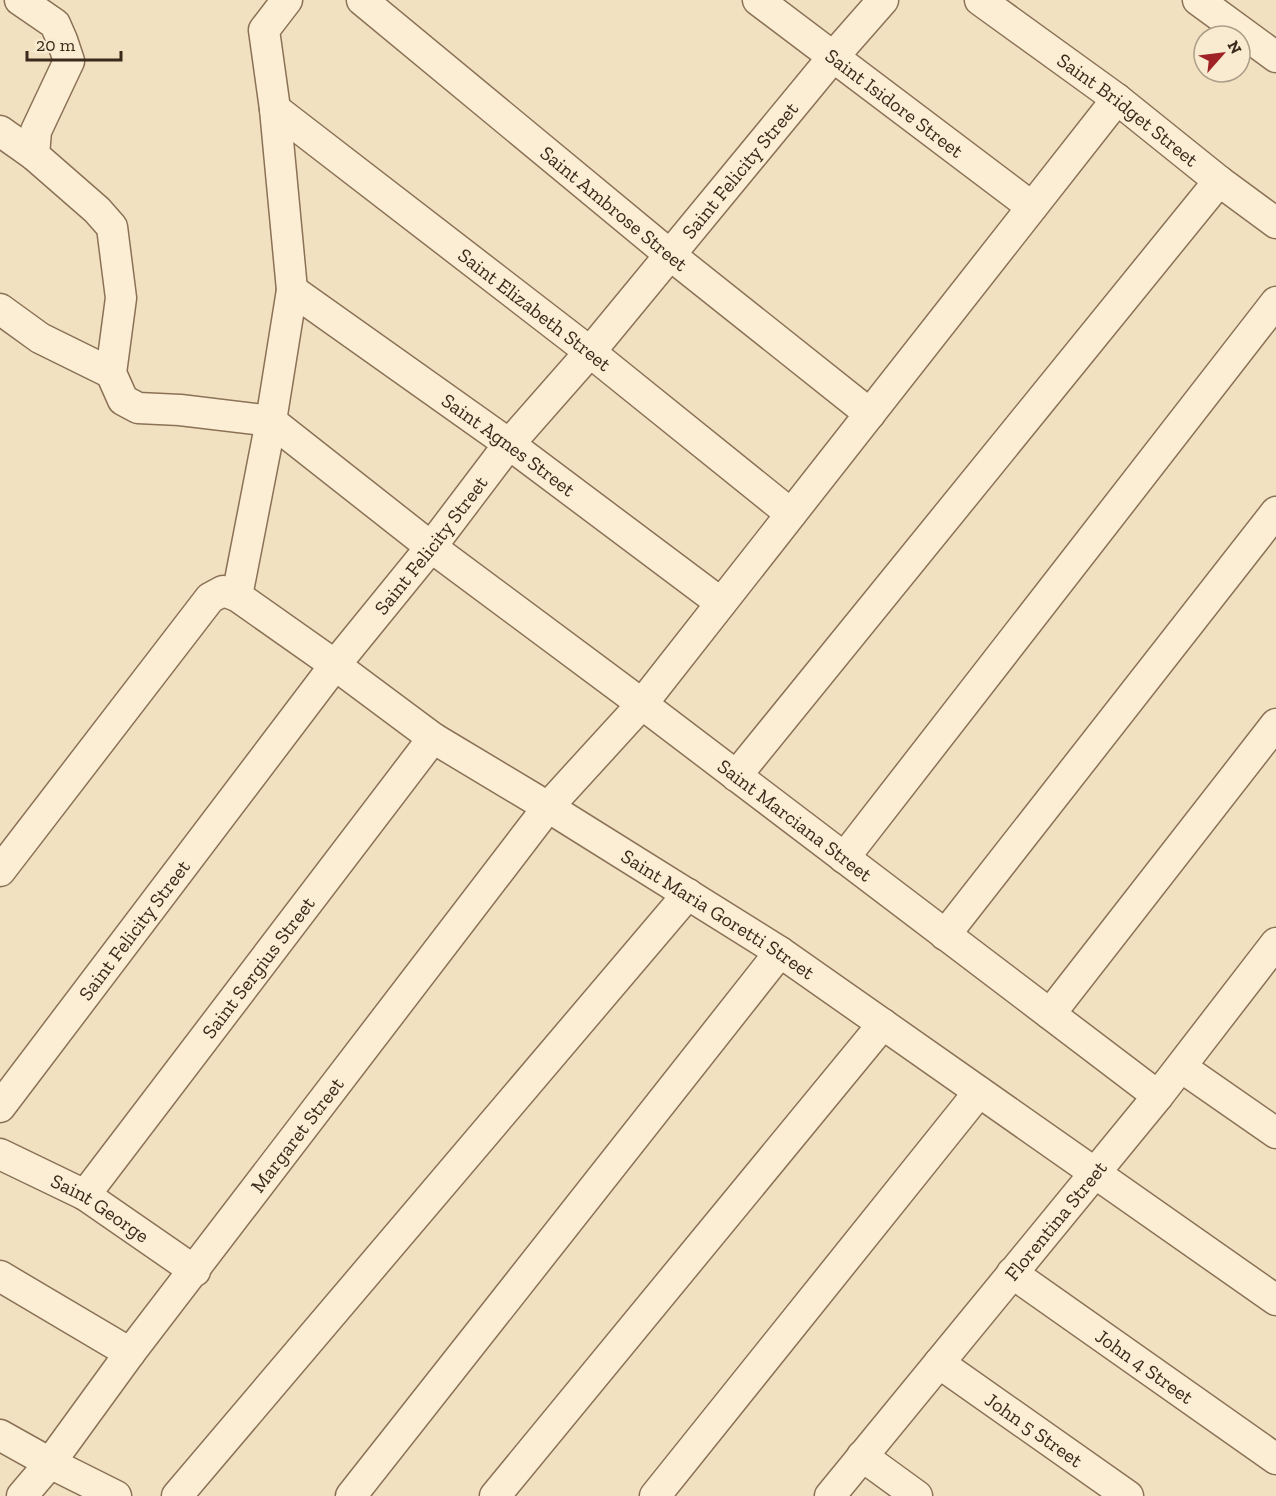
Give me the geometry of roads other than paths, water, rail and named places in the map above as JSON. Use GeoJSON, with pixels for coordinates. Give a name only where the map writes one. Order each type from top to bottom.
{"type":"FeatureCollection","features":[{"type":"Feature","properties":{"kind":"street"},"geometry":{"type":"LineString","coordinates":[[20,0],[55,24],[63,40],[69,61],[36,131],[34,155]]}},
{"type":"Feature","properties":{"kind":"street"},"geometry":{"type":"LineString","coordinates":[[0,872],[210,598],[223,591],[237,596],[271,421],[292,290],[275,109],[264,30],[287,0]]}},
{"type":"Feature","properties":{"kind":"street","name":"Saint Ambrose Street"},"geometry":{"type":"LineString","coordinates":[[362,0],[669,254],[870,414]]}},
{"type":"Feature","properties":{"kind":"street","name":"Saint Isidore Street"},"geometry":{"type":"LineString","coordinates":[[758,0],[1032,207]]}},
{"type":"Feature","properties":{"kind":"street","name":"Saint Felicity Street"},"geometry":{"type":"LineString","coordinates":[[0,1107],[335,665],[431,547],[509,444],[590,352],[669,254],[883,0]]}},
{"type":"Feature","properties":{"kind":"street","name":"Saint Bridget Street"},"geometry":{"type":"LineString","coordinates":[[980,0],[1117,99],[1219,181],[1276,223]]}},
{"type":"Feature","properties":{"kind":"street"},"geometry":{"type":"LineString","coordinates":[[1200,1],[1276,57]]}},
{"type":"Feature","properties":{"kind":"street","name":"Margaret Street"},"geometry":{"type":"LineString","coordinates":[[22,1496],[50,1463],[130,1353],[548,807],[642,704],[1117,99]]}},
{"type":"Feature","properties":{"kind":"street","name":"Saint Elizabeth Street"},"geometry":{"type":"LineString","coordinates":[[275,109],[590,352],[791,514]]}},
{"type":"Feature","properties":{"kind":"street"},"geometry":{"type":"LineString","coordinates":[[0,131],[34,155],[97,210],[112,227],[121,298],[111,373],[123,400],[138,408],[180,410],[271,421]]}},
{"type":"Feature","properties":{"kind":"street"},"geometry":{"type":"LineString","coordinates":[[736,776],[1219,181]]}},
{"type":"Feature","properties":{"kind":"street","name":"Saint Agnes Street"},"geometry":{"type":"LineString","coordinates":[[292,290],[509,444],[721,603]]}},
{"type":"Feature","properties":{"kind":"street"},"geometry":{"type":"LineString","coordinates":[[844,858],[1276,302]]}},
{"type":"Feature","properties":{"kind":"street"},"geometry":{"type":"LineString","coordinates":[[0,309],[40,338],[111,373]]}},
{"type":"Feature","properties":{"kind":"street","name":"Saint Marciana Street"},"geometry":{"type":"LineString","coordinates":[[271,421],[431,547],[642,704],[1158,1096]]}},
{"type":"Feature","properties":{"kind":"street"},"geometry":{"type":"LineString","coordinates":[[945,935],[1276,512]]}},
{"type":"Feature","properties":{"kind":"street","name":"Saint Maria Goretti Street"},"geometry":{"type":"LineString","coordinates":[[237,596],[433,738],[780,952],[1276,1300]]}},
{"type":"Feature","properties":{"kind":"street"},"geometry":{"type":"LineString","coordinates":[[1050,1014],[1276,723]]}},
{"type":"Feature","properties":{"kind":"street","name":"Saint Sergius Street"},"geometry":{"type":"LineString","coordinates":[[85,1195],[433,738]]}},
{"type":"Feature","properties":{"kind":"street"},"geometry":{"type":"LineString","coordinates":[[177,1496],[688,894]]}},
{"type":"Feature","properties":{"kind":"street","name":"Florentina Street"},"geometry":{"type":"LineString","coordinates":[[830,1496],[1158,1096],[1276,943]]}},
{"type":"Feature","properties":{"kind":"street"},"geometry":{"type":"LineString","coordinates":[[351,1496],[780,952]]}},
{"type":"Feature","properties":{"kind":"street"},"geometry":{"type":"LineString","coordinates":[[495,1496],[883,1024]]}},
{"type":"Feature","properties":{"kind":"street"},"geometry":{"type":"LineString","coordinates":[[1181,1067],[1276,1133]]}},
{"type":"Feature","properties":{"kind":"street"},"geometry":{"type":"LineString","coordinates":[[655,1496],[979,1092]]}},
{"type":"Feature","properties":{"kind":"street","name":"Saint George"},"geometry":{"type":"LineString","coordinates":[[0,1154],[85,1195],[195,1270]]}},
{"type":"Feature","properties":{"kind":"street","name":"John 4 Street"},"geometry":{"type":"LineString","coordinates":[[1012,1273],[1276,1459]]}},
{"type":"Feature","properties":{"kind":"street"},"geometry":{"type":"LineString","coordinates":[[0,1276],[130,1353]]}},
{"type":"Feature","properties":{"kind":"street","name":"John 5 Street"},"geometry":{"type":"LineString","coordinates":[[939,1363],[1128,1496]]}},
{"type":"Feature","properties":{"kind":"street"},"geometry":{"type":"LineString","coordinates":[[0,1435],[116,1496]]}},
{"type":"Feature","properties":{"kind":"street"},"geometry":{"type":"LineString","coordinates":[[862,1456],[917,1496]]}}]}
